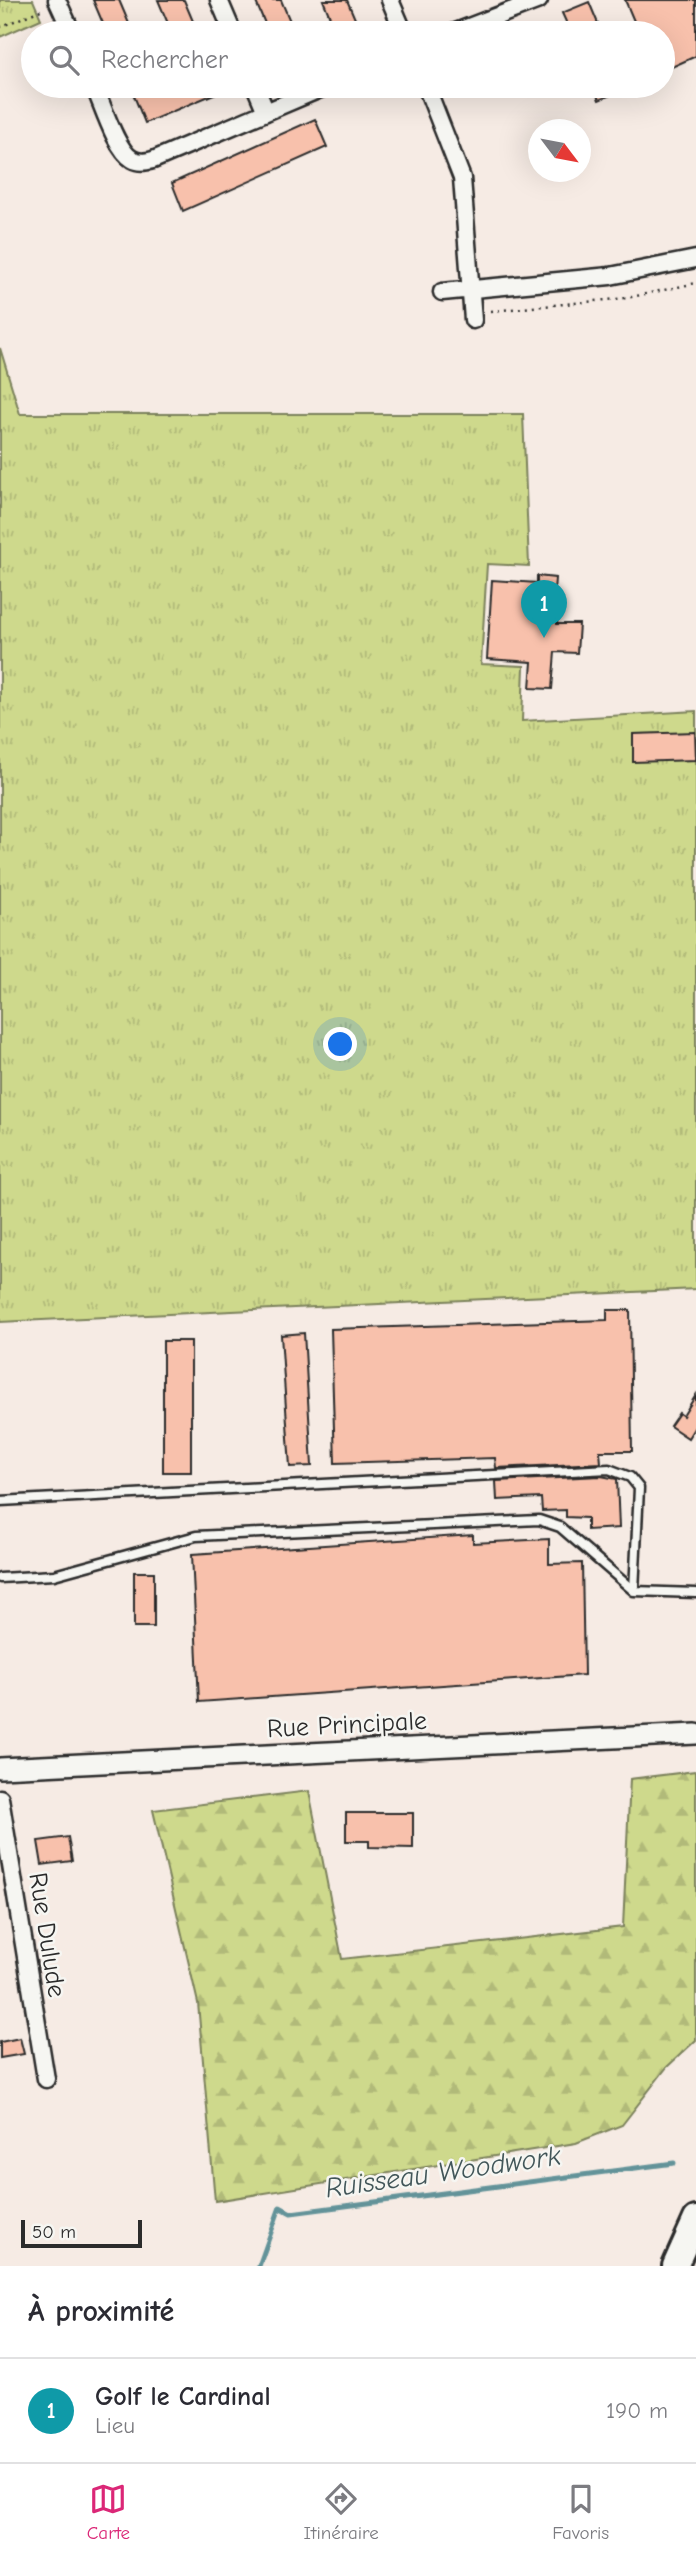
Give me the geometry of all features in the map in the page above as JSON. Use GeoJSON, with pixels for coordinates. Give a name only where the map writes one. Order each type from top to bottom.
{"type":"FeatureCollection","features":[{"type":"Feature","properties":{"kind":"main road"},"geometry":{"type":"LineString","coordinates":[[675,2266],[696,2219]]}},
{"type":"Feature","properties":{"kind":"street"},"geometry":{"type":"LineString","coordinates":[[219,0],[228,21]]}},
{"type":"Feature","properties":{"kind":"street"},"geometry":{"type":"LineString","coordinates":[[390,0],[399,21]]}},
{"type":"Feature","properties":{"kind":"street"},"geometry":{"type":"LineString","coordinates":[[484,21],[539,0]]}},
{"type":"Feature","properties":{"kind":"street"},"geometry":{"type":"LineString","coordinates":[[50,4],[63,21]]}},
{"type":"Feature","properties":{"kind":"street"},"geometry":{"type":"LineString","coordinates":[[99,98],[124,153],[136,161],[153,160],[299,98]]}},
{"type":"Feature","properties":{"kind":"street"},"geometry":{"type":"LineString","coordinates":[[260,98],[266,112]]}},
{"type":"Feature","properties":{"kind":"street"},"geometry":{"type":"LineString","coordinates":[[431,98],[460,169],[472,320]]}},
{"type":"Feature","properties":{"kind":"street"},"geometry":{"type":"LineString","coordinates":[[442,292],[610,276],[696,259]]}},
{"type":"Feature","properties":{"kind":"street","name":"Rue Principale"},"geometry":{"type":"LineString","coordinates":[[0,1768],[696,1734]]}},
{"type":"Feature","properties":{"kind":"street","name":"Rue Dulude"},"geometry":{"type":"LineString","coordinates":[[0,1798],[46,2079]]}},
{"type":"Feature","properties":{"kind":"lane"},"geometry":{"type":"LineString","coordinates":[[0,1502],[608,1469],[630,1477],[639,1488],[634,1591]]}},
{"type":"Feature","properties":{"kind":"lane"},"geometry":{"type":"LineString","coordinates":[[0,1578],[54,1575],[196,1536],[539,1520],[559,1527],[634,1591],[696,1593]]}},
{"type":"Feature","properties":{"kind":"path"},"geometry":{"type":"LineString","coordinates":[[0,27],[50,4]]}},
{"type":"Feature","properties":{"kind":"path"},"geometry":{"type":"LineString","coordinates":[[491,311],[627,298],[696,283]]}},
{"type":"Feature","properties":{"kind":"green space"},"geometry":{"type":"Polygon","coordinates":[[[0,0],[33,0],[41,19],[21,21],[21,28],[0,37],[0,0]]]}},
{"type":"Feature","properties":{"kind":"green space"},"geometry":{"type":"Polygon","coordinates":[[[0,348],[20,414],[523,414],[529,566],[487,564],[481,664],[524,666],[522,721],[696,711],[696,1289],[0,1322],[0,348]]]}},
{"type":"Feature","properties":{"kind":"green space"},"geometry":{"type":"Polygon","coordinates":[[[696,1771],[696,2040],[667,2067],[622,2125],[576,2143],[215,2201],[198,2003],[153,1810],[309,1791],[342,1959],[623,1927],[630,1779],[696,1771]]]}},
{"type":"Feature","properties":{"kind":"building"},"geometry":{"type":"Polygon","coordinates":[[[93,0],[119,0],[128,21],[102,21],[93,0]]]}},
{"type":"Feature","properties":{"kind":"building"},"geometry":{"type":"Polygon","coordinates":[[[158,0],[184,0],[193,21],[167,21],[158,0]]]}},
{"type":"Feature","properties":{"kind":"building"},"geometry":{"type":"Polygon","coordinates":[[[255,0],[281,0],[290,21],[264,21],[255,0]]]}},
{"type":"Feature","properties":{"kind":"building"},"geometry":{"type":"Polygon","coordinates":[[[323,0],[347,0],[356,21],[321,21],[330,17],[323,0]]]}},
{"type":"Feature","properties":{"kind":"building"},"geometry":{"type":"Polygon","coordinates":[[[625,0],[696,0],[696,56],[675,66],[675,21],[634,21],[625,0]]]}},
{"type":"Feature","properties":{"kind":"building"},"geometry":{"type":"Polygon","coordinates":[[[589,2],[597,21],[566,21],[562,13],[589,2]]]}},
{"type":"Feature","properties":{"kind":"building"},"geometry":{"type":"Polygon","coordinates":[[[135,98],[204,98],[145,123],[135,98]]]}},
{"type":"Feature","properties":{"kind":"building"},"geometry":{"type":"Polygon","coordinates":[[[315,119],[327,147],[183,211],[172,183],[315,119]]]}},
{"type":"Feature","properties":{"kind":"building"},"geometry":{"type":"Polygon","coordinates":[[[537,576],[555,578],[553,604],[558,604],[557,624],[579,624],[577,653],[555,652],[552,689],[530,688],[532,662],[487,659],[492,580],[537,583],[537,576]]]}},
{"type":"Feature","properties":{"kind":"building"},"geometry":{"type":"Polygon","coordinates":[[[695,732],[696,760],[633,762],[633,734],[695,732]]]}},
{"type":"Feature","properties":{"kind":"building"},"geometry":{"type":"Polygon","coordinates":[[[607,1310],[630,1310],[632,1451],[600,1451],[601,1463],[496,1468],[495,1458],[335,1463],[331,1329],[607,1320],[607,1310]]]}},
{"type":"Feature","properties":{"kind":"building"},"geometry":{"type":"Polygon","coordinates":[[[304,1333],[312,1466],[290,1467],[281,1335],[304,1333]]]}},
{"type":"Feature","properties":{"kind":"building"},"geometry":{"type":"Polygon","coordinates":[[[163,1341],[191,1341],[191,1472],[163,1472],[163,1341]]]}},
{"type":"Feature","properties":{"kind":"building"},"geometry":{"type":"Polygon","coordinates":[[[696,1395],[696,1425],[688,1438],[670,1426],[679,1413],[683,1416],[696,1395]]]}},
{"type":"Feature","properties":{"kind":"building"},"geometry":{"type":"Polygon","coordinates":[[[601,1476],[617,1479],[619,1528],[587,1530],[587,1518],[566,1517],[566,1510],[542,1511],[541,1498],[497,1500],[496,1481],[601,1476]]]}},
{"type":"Feature","properties":{"kind":"building"},"geometry":{"type":"Polygon","coordinates":[[[473,1535],[473,1543],[549,1539],[549,1564],[582,1563],[584,1675],[199,1702],[192,1554],[473,1535]]]}},
{"type":"Feature","properties":{"kind":"building"},"geometry":{"type":"Polygon","coordinates":[[[134,1572],[154,1572],[154,1627],[134,1627],[134,1572]]]}},
{"type":"Feature","properties":{"kind":"building"},"geometry":{"type":"Polygon","coordinates":[[[346,1813],[413,1813],[413,1848],[369,1847],[369,1841],[346,1841],[346,1813]]]}},
{"type":"Feature","properties":{"kind":"building"},"geometry":{"type":"Polygon","coordinates":[[[68,1837],[72,1861],[42,1865],[38,1841],[68,1837]]]}},
{"type":"Feature","properties":{"kind":"building"},"geometry":{"type":"Polygon","coordinates":[[[20,2038],[24,2054],[0,2058],[0,2042],[20,2038]]]}},
{"type":"Feature","properties":{"kind":"waterway","name":"Ruisseau Woodwork"},"geometry":{"type":"LineString","coordinates":[[259,2266],[280,2207],[291,2213],[674,2163]]}},
{"type":"Feature","properties":{"kind":"place","name":"Golf le Cardinal"},"geometry":{"type":"Point","coordinates":[544,638]}}]}
